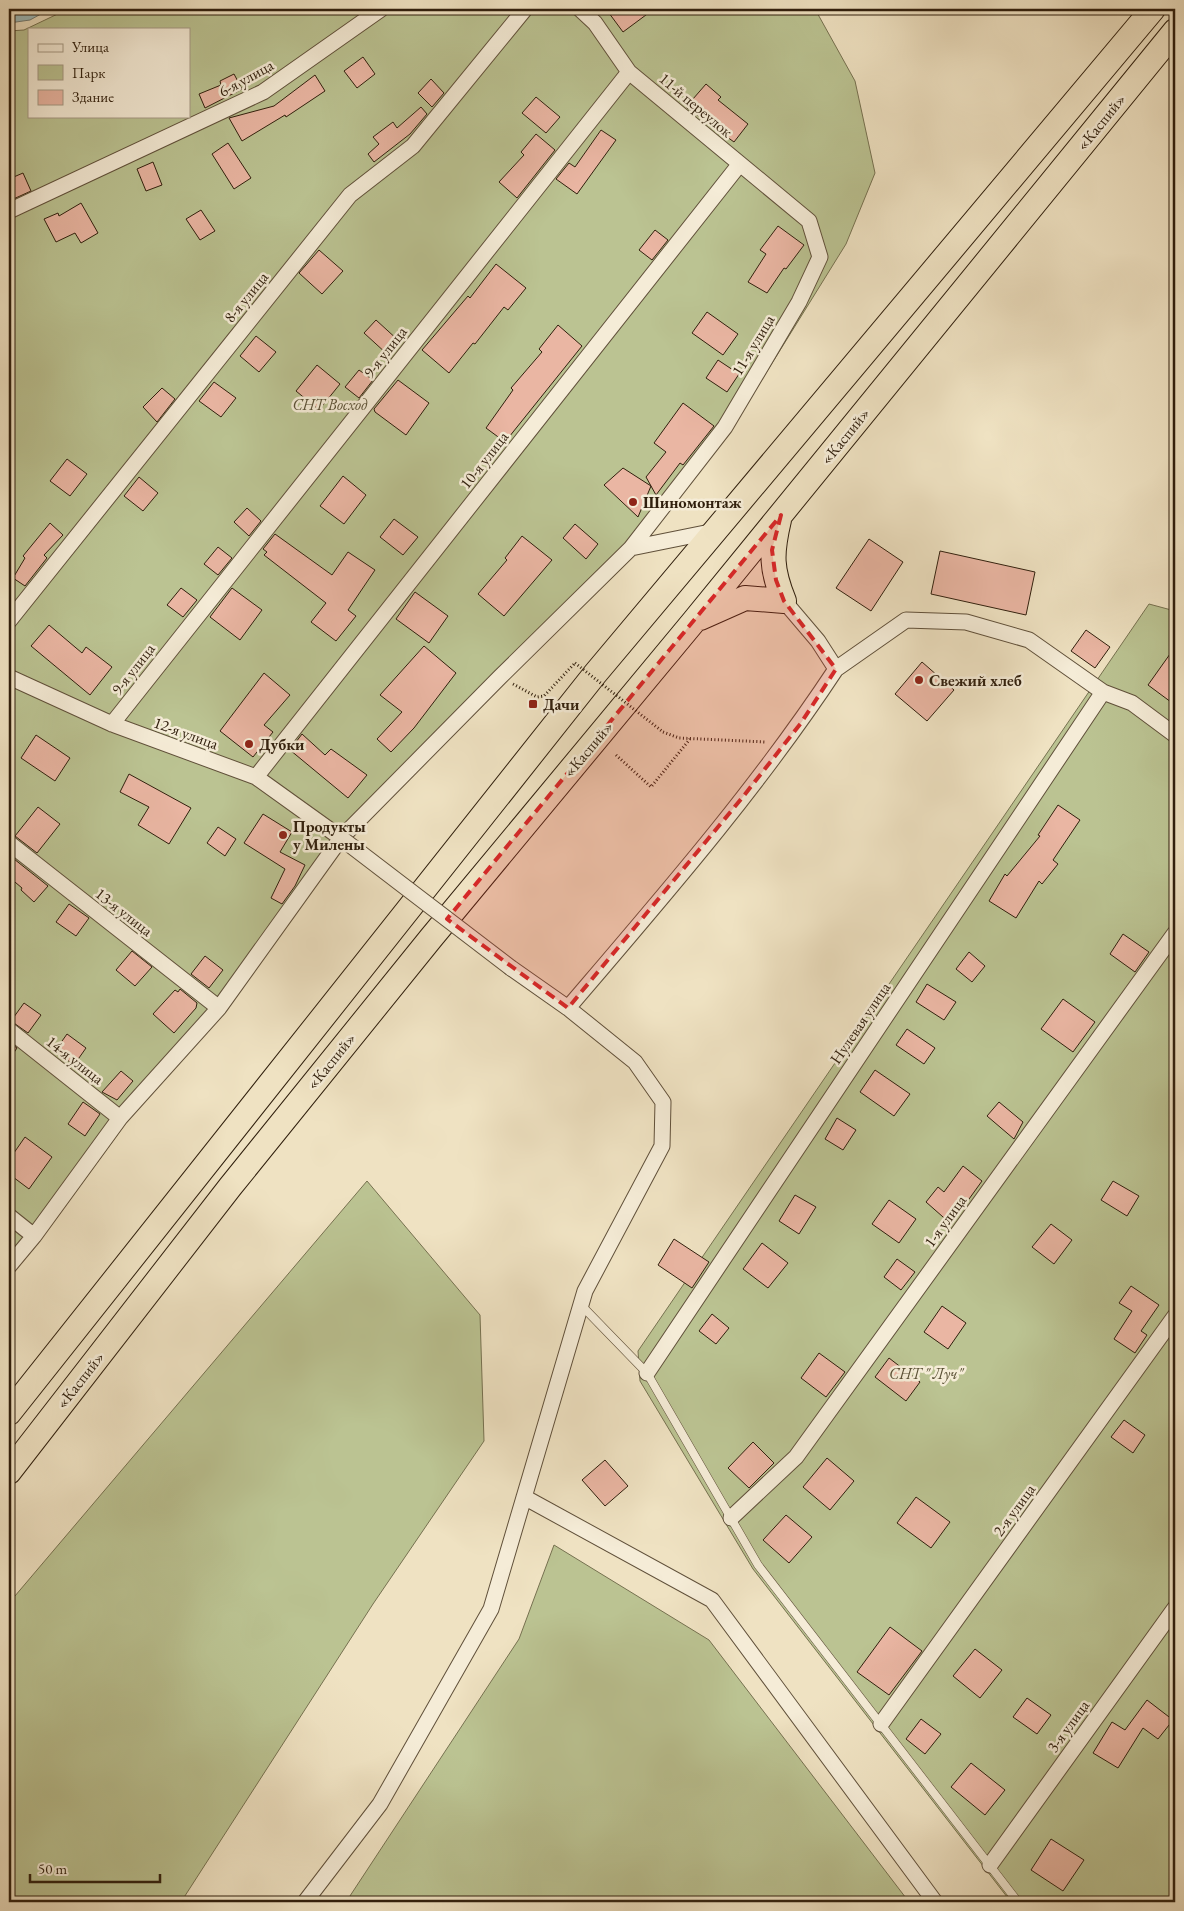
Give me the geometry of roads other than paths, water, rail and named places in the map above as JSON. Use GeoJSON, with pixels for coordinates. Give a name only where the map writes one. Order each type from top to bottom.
{"type":"FeatureCollection","features":[{"type":"Feature","properties":{"kind":"highway","name":"«Каспий»"},"geometry":{"type":"LineString","coordinates":[[9,1414],[412,902],[595,674],[1153,9]]}},
{"type":"Feature","properties":{"kind":"highway","name":"«Каспий»"},"geometry":{"type":"LineString","coordinates":[[9,1472],[230,1187],[424,946],[694,621],[1175,31]]}},
{"type":"Feature","properties":{"kind":"highway"},"geometry":{"type":"LineString","coordinates":[[694,621],[744,598],[784,601],[776,580],[772,550],[780,515]]}},
{"type":"Feature","properties":{"kind":"street","name":"6-я улица"},"geometry":{"type":"LineString","coordinates":[[9,212],[263,92],[381,9]]}},
{"type":"Feature","properties":{"kind":"street","name":"8-я улица"},"geometry":{"type":"LineString","coordinates":[[9,621],[350,195],[413,146],[524,9]]}},
{"type":"Feature","properties":{"kind":"street"},"geometry":{"type":"LineString","coordinates":[[580,9],[593,16],[629,72]]}},
{"type":"Feature","properties":{"kind":"street","name":"11-й переулок"},"geometry":{"type":"LineString","coordinates":[[629,72],[739,165]]}},
{"type":"Feature","properties":{"kind":"street","name":"9-я улица"},"geometry":{"type":"LineString","coordinates":[[112,724],[629,72]]}},
{"type":"Feature","properties":{"kind":"street","name":"11-я улица"},"geometry":{"type":"LineString","coordinates":[[9,1266],[34,1236],[120,1118],[218,1008],[341,838],[500,676],[631,548],[724,427],[799,302],[820,257],[809,221],[739,165]]}},
{"type":"Feature","properties":{"kind":"street","name":"10-я улица"},"geometry":{"type":"LineString","coordinates":[[256,777],[739,165]]}},
{"type":"Feature","properties":{"kind":"street"},"geometry":{"type":"LineString","coordinates":[[631,548],[715,531]]}},
{"type":"Feature","properties":{"kind":"street"},"geometry":{"type":"LineString","coordinates":[[784,601],[818,641],[836,669]]}},
{"type":"Feature","properties":{"kind":"street"},"geometry":{"type":"LineString","coordinates":[[568,1008],[801,723],[836,669],[906,620],[966,622],[1029,640],[1103,692],[1132,703],[1175,735]]}},
{"type":"Feature","properties":{"kind":"street","name":"12-я улица"},"geometry":{"type":"LineString","coordinates":[[9,677],[112,724],[256,777],[341,838],[511,968],[568,1008],[635,1062],[663,1102],[662,1146],[585,1291],[491,1609],[380,1804],[305,1902]]}},
{"type":"Feature","properties":{"kind":"street","name":"Нулевая улица"},"geometry":{"type":"LineString","coordinates":[[647,1373],[1103,692]]}},
{"type":"Feature","properties":{"kind":"street","name":"13-я улица"},"geometry":{"type":"LineString","coordinates":[[9,843],[218,1008]]}},
{"type":"Feature","properties":{"kind":"street","name":"1-я улица"},"geometry":{"type":"LineString","coordinates":[[731,1518],[796,1457],[1175,932]]}},
{"type":"Feature","properties":{"kind":"street","name":"14-я улица"},"geometry":{"type":"LineString","coordinates":[[9,1030],[120,1118]]}},
{"type":"Feature","properties":{"kind":"street"},"geometry":{"type":"LineString","coordinates":[[9,1216],[34,1236]]}},
{"type":"Feature","properties":{"kind":"street","name":"2-я улица"},"geometry":{"type":"LineString","coordinates":[[881,1724],[1175,1316]]}},
{"type":"Feature","properties":{"kind":"street"},"geometry":{"type":"LineString","coordinates":[[524,1497],[712,1600],[935,1902]]}},
{"type":"Feature","properties":{"kind":"street","name":"3-я улица"},"geometry":{"type":"LineString","coordinates":[[990,1865],[1175,1608]]}},
{"type":"Feature","properties":{"kind":"lane"},"geometry":{"type":"LineString","coordinates":[[581,1305],[647,1373],[758,1565],[1018,1902]]}},
{"type":"Feature","properties":{"kind":"water"},"geometry":{"type":"Polygon","coordinates":[[[9,9],[50,9],[30,20],[9,23],[9,9]]]}},
{"type":"Feature","properties":{"kind":"place","name":"Шиномонтаж"},"geometry":{"type":"Point","coordinates":[633,502]}},
{"type":"Feature","properties":{"kind":"place","name":"Свежий хлеб"},"geometry":{"type":"Point","coordinates":[919,680]}},
{"type":"Feature","properties":{"kind":"place","name":"Дачи"},"geometry":{"type":"Point","coordinates":[533,704]}},
{"type":"Feature","properties":{"kind":"place","name":"Дубки"},"geometry":{"type":"Point","coordinates":[249,744]}},
{"type":"Feature","properties":{"kind":"place","name":"Продукты у Милены"},"geometry":{"type":"Point","coordinates":[283,835]}},
{"type":"Feature","properties":{"kind":"park label","name":"СНТ Восход"},"geometry":{"type":"Point","coordinates":[330,404]}},
{"type":"Feature","properties":{"kind":"park label","name":"СНТ \" Луч\""},"geometry":{"type":"Point","coordinates":[926,1373]}}]}
